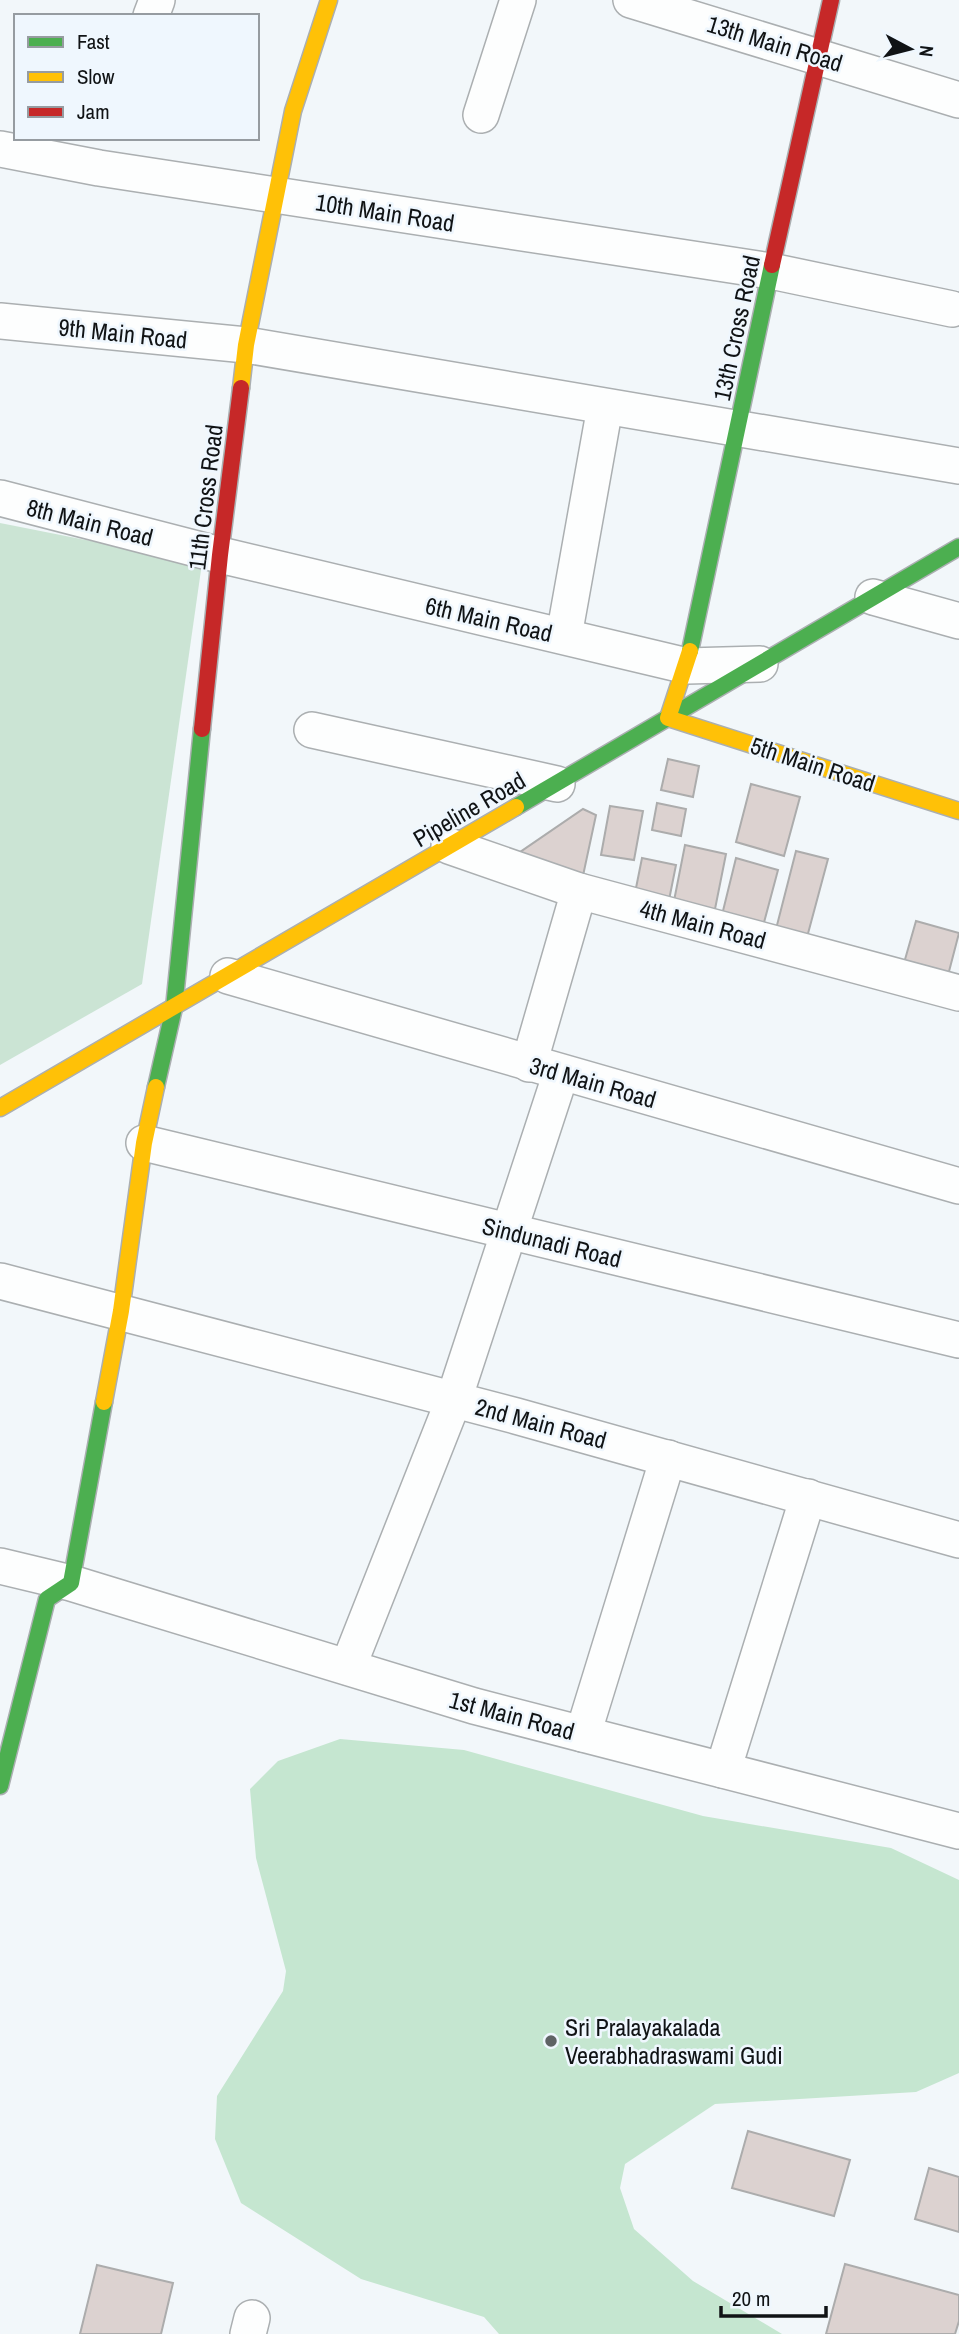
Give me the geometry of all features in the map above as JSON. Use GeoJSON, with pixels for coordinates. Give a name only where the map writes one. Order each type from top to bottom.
{"type":"FeatureCollection","features":[{"type":"Feature","properties":{"kind":"street","name":"11th Cross Road"},"geometry":{"type":"LineString","coordinates":[[71,1583],[121,1311],[144,1143],[174,1008],[220,555],[246,345],[293,111],[329,0]]}},
{"type":"Feature","properties":{"kind":"street"},"geometry":{"type":"LineString","coordinates":[[481,115],[518,0]]}},
{"type":"Feature","properties":{"kind":"street","name":"13th Main Road"},"geometry":{"type":"LineString","coordinates":[[631,0],[959,100]]}},
{"type":"Feature","properties":{"kind":"street","name":"13th Cross Road"},"geometry":{"type":"LineString","coordinates":[[668,718],[687,666],[831,0]]}},
{"type":"Feature","properties":{"kind":"street","name":"10th Main Road"},"geometry":{"type":"LineString","coordinates":[[0,149],[104,153],[277,195],[771,271],[952,309]]}},
{"type":"Feature","properties":{"kind":"street","name":"9th Main Road"},"geometry":{"type":"LineString","coordinates":[[0,321],[246,345],[959,466]]}},
{"type":"Feature","properties":{"kind":"street"},"geometry":{"type":"LineString","coordinates":[[564,636],[605,407]]}},
{"type":"Feature","properties":{"kind":"street","name":"8th Main Road"},"geometry":{"type":"LineString","coordinates":[[0,498],[220,555]]}},
{"type":"Feature","properties":{"kind":"street","name":"Pipeline Road"},"geometry":{"type":"LineString","coordinates":[[0,1108],[959,547]]}},
{"type":"Feature","properties":{"kind":"street","name":"6th Main Road"},"geometry":{"type":"LineString","coordinates":[[220,555],[687,666],[760,664]]}},
{"type":"Feature","properties":{"kind":"street"},"geometry":{"type":"LineString","coordinates":[[873,597],[959,621]]}},
{"type":"Feature","properties":{"kind":"street","name":"5th Main Road"},"geometry":{"type":"LineString","coordinates":[[668,718],[959,811]]}},
{"type":"Feature","properties":{"kind":"street"},"geometry":{"type":"LineString","coordinates":[[312,730],[557,784]]}},
{"type":"Feature","properties":{"kind":"street","name":"4th Main Road"},"geometry":{"type":"LineString","coordinates":[[449,846],[579,891],[959,993]]}},
{"type":"Feature","properties":{"kind":"street"},"geometry":{"type":"LineString","coordinates":[[348,1667],[454,1399],[508,1231],[545,1068],[579,891]]}},
{"type":"Feature","properties":{"kind":"street","name":"3rd Main Road"},"geometry":{"type":"LineString","coordinates":[[228,976],[959,1186]]}},
{"type":"Feature","properties":{"kind":"street","name":"Sindunadi Road"},"geometry":{"type":"LineString","coordinates":[[144,1143],[959,1340]]}},
{"type":"Feature","properties":{"kind":"street"},"geometry":{"type":"LineString","coordinates":[[0,1281],[121,1311]]}},
{"type":"Feature","properties":{"kind":"street","name":"2nd Main Road"},"geometry":{"type":"LineString","coordinates":[[121,1311],[454,1399],[959,1540]]}},
{"type":"Feature","properties":{"kind":"street"},"geometry":{"type":"LineString","coordinates":[[583,1734],[668,1458]]}},
{"type":"Feature","properties":{"kind":"street"},"geometry":{"type":"LineString","coordinates":[[723,1770],[808,1497]]}},
{"type":"Feature","properties":{"kind":"street"},"geometry":{"type":"LineString","coordinates":[[0,1566],[71,1583]]}},
{"type":"Feature","properties":{"kind":"street"},"geometry":{"type":"LineString","coordinates":[[0,1786],[47,1599],[71,1583]]}},
{"type":"Feature","properties":{"kind":"street","name":"1st Main Road"},"geometry":{"type":"LineString","coordinates":[[71,1583],[474,1706],[959,1830]]}},
{"type":"Feature","properties":{"kind":"green space"},"geometry":{"type":"Polygon","coordinates":[[[0,523],[202,563],[142,984],[0,1065],[0,523]]]}},
{"type":"Feature","properties":{"kind":"green space","name":"Sri Pralayakalada Veerabhadraswami Gudi"},"geometry":{"type":"Polygon","coordinates":[[[340,1739],[464,1750],[703,1816],[891,1848],[959,1880],[959,2073],[916,2092],[715,2104],[625,2164],[620,2188],[634,2229],[693,2281],[782,2334],[499,2334],[484,2317],[361,2279],[241,2203],[215,2139],[217,2096],[283,1991],[286,1971],[256,1858],[250,1789],[278,1761],[340,1739]]]}},
{"type":"Feature","properties":{"kind":"building"},"geometry":{"type":"Polygon","coordinates":[[[668,759],[699,766],[693,797],[661,790],[668,759]]]}},
{"type":"Feature","properties":{"kind":"building"},"geometry":{"type":"Polygon","coordinates":[[[751,784],[800,797],[784,856],[736,842],[751,784]]]}},
{"type":"Feature","properties":{"kind":"building"},"geometry":{"type":"Polygon","coordinates":[[[657,803],[686,809],[681,836],[652,830],[657,803]]]}},
{"type":"Feature","properties":{"kind":"building"},"geometry":{"type":"Polygon","coordinates":[[[610,806],[643,811],[634,860],[601,855],[610,806]]]}},
{"type":"Feature","properties":{"kind":"building"},"geometry":{"type":"Polygon","coordinates":[[[583,809],[596,815],[581,885],[504,863],[583,809]]]}},
{"type":"Feature","properties":{"kind":"building"},"geometry":{"type":"Polygon","coordinates":[[[685,845],[726,854],[713,919],[672,911],[685,845]]]}},
{"type":"Feature","properties":{"kind":"building"},"geometry":{"type":"Polygon","coordinates":[[[796,851],[828,859],[806,941],[775,933],[796,851]]]}},
{"type":"Feature","properties":{"kind":"building"},"geometry":{"type":"Polygon","coordinates":[[[642,858],[676,865],[668,905],[634,898],[642,858]]]}},
{"type":"Feature","properties":{"kind":"building"},"geometry":{"type":"Polygon","coordinates":[[[736,858],[778,870],[762,930],[721,919],[736,858]]]}},
{"type":"Feature","properties":{"kind":"building"},"geometry":{"type":"Polygon","coordinates":[[[916,921],[959,933],[946,983],[902,970],[916,921]]]}},
{"type":"Feature","properties":{"kind":"building"},"geometry":{"type":"Polygon","coordinates":[[[748,2131],[850,2160],[834,2216],[732,2188],[748,2131]]]}},
{"type":"Feature","properties":{"kind":"building"},"geometry":{"type":"Polygon","coordinates":[[[929,2168],[959,2177],[959,2232],[915,2219],[929,2168]]]}},
{"type":"Feature","properties":{"kind":"building"},"geometry":{"type":"Polygon","coordinates":[[[845,2264],[959,2295],[959,2321],[955,2334],[826,2334],[845,2264]]]}},
{"type":"Feature","properties":{"kind":"building"},"geometry":{"type":"Polygon","coordinates":[[[97,2265],[173,2283],[161,2334],[80,2334],[97,2265]]]}},
{"type":"Feature","properties":{"kind":"traffic: fast"},"geometry":{"type":"LineString","coordinates":[[690,651],[772,265]]}},
{"type":"Feature","properties":{"kind":"traffic: fast"},"geometry":{"type":"LineString","coordinates":[[516,807],[959,547]]}},
{"type":"Feature","properties":{"kind":"traffic: fast"},"geometry":{"type":"LineString","coordinates":[[156,1087],[174,1008],[202,729]]}},
{"type":"Feature","properties":{"kind":"traffic: fast"},"geometry":{"type":"LineString","coordinates":[[0,1786],[47,1599],[71,1583],[104,1402]]}},
{"type":"Feature","properties":{"kind":"traffic: slow"},"geometry":{"type":"LineString","coordinates":[[241,388],[246,345],[293,111],[329,0]]}},
{"type":"Feature","properties":{"kind":"traffic: slow"},"geometry":{"type":"LineString","coordinates":[[690,651],[668,718],[959,811]]}},
{"type":"Feature","properties":{"kind":"traffic: slow"},"geometry":{"type":"LineString","coordinates":[[0,1108],[516,807]]}},
{"type":"Feature","properties":{"kind":"traffic: slow"},"geometry":{"type":"LineString","coordinates":[[104,1402],[121,1311],[144,1143],[156,1087]]}},
{"type":"Feature","properties":{"kind":"traffic: jam"},"geometry":{"type":"LineString","coordinates":[[772,265],[831,0]]}},
{"type":"Feature","properties":{"kind":"traffic: jam"},"geometry":{"type":"LineString","coordinates":[[202,729],[241,388]]}},
{"type":"Feature","properties":{"kind":"place","name":"Sri Pralayakalada Veerabhadraswami Gudi"},"geometry":{"type":"Point","coordinates":[551,2041]}}]}
